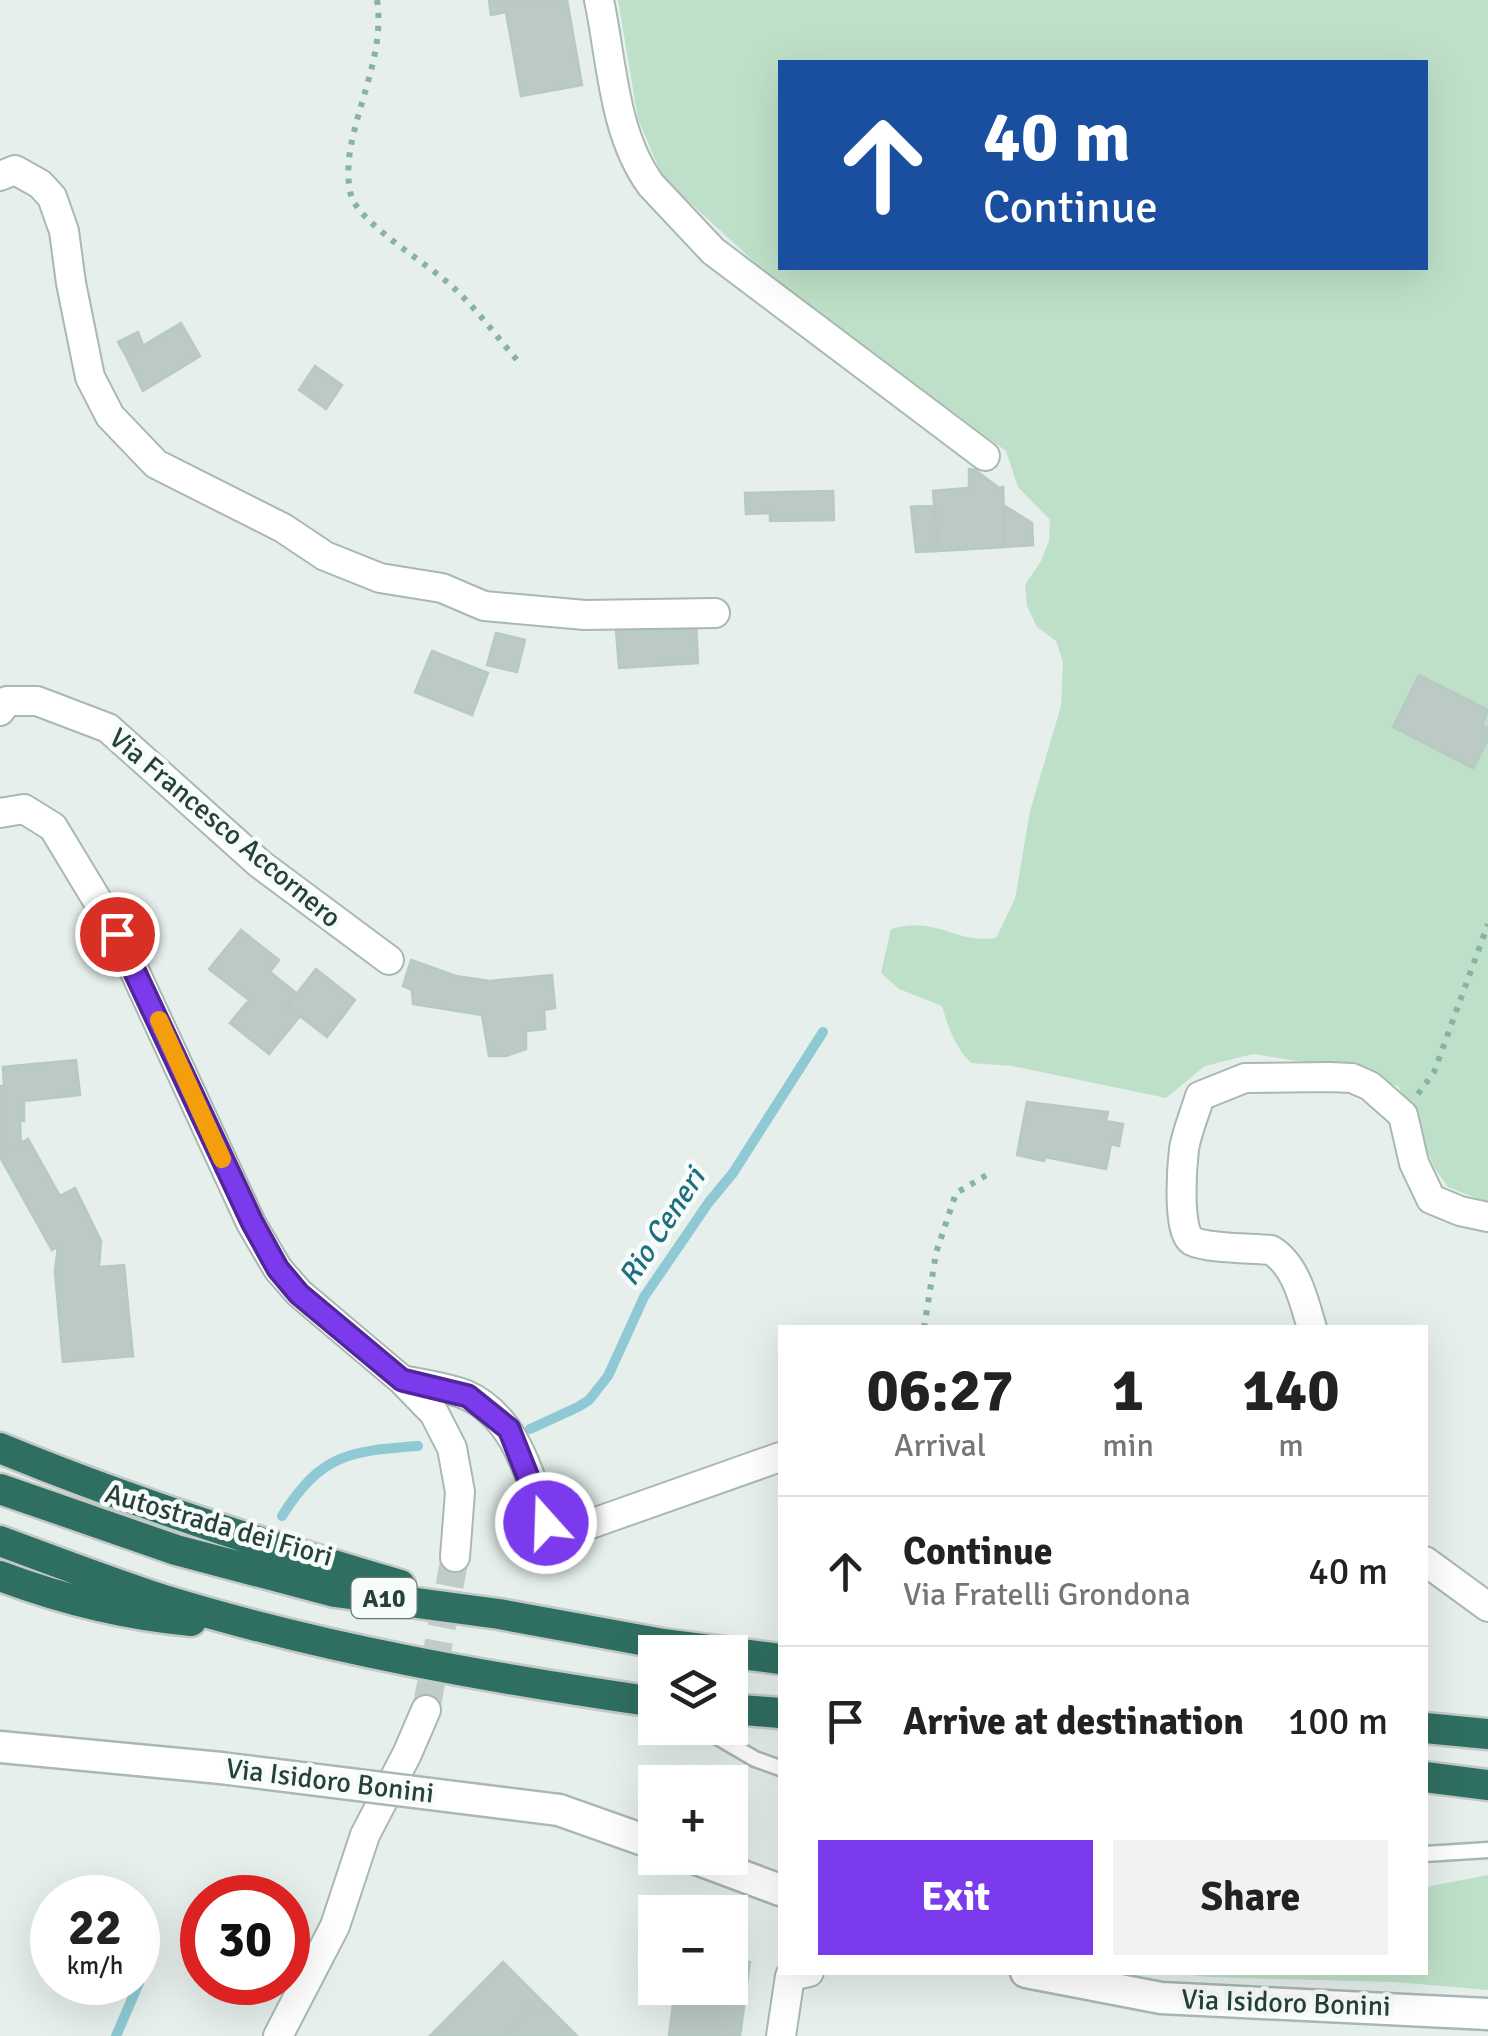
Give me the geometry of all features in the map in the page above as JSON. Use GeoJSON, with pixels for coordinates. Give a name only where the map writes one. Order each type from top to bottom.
{"type":"FeatureCollection","features":[{"type":"Feature","properties":{"kind":"highway","name":"A10"},"geometry":{"type":"LineString","coordinates":[[0,1448],[210,1527],[499,1614]]}},
{"type":"Feature","properties":{"kind":"highway","name":"Autostrada dei Fiori"},"geometry":{"type":"LineString","coordinates":[[0,1489],[176,1550],[335,1592],[499,1614],[663,1644],[778,1658]]}},
{"type":"Feature","properties":{"kind":"highway","name":"A10"},"geometry":{"type":"LineString","coordinates":[[0,1541],[164,1600],[274,1630],[527,1683],[638,1699]]}},
{"type":"Feature","properties":{"kind":"highway","name":"A10"},"geometry":{"type":"LineString","coordinates":[[0,1576],[35,1589],[144,1616],[274,1630]]}},
{"type":"Feature","properties":{"kind":"highway"},"geometry":{"type":"LineString","coordinates":[[748,1710],[778,1713]]}},
{"type":"Feature","properties":{"kind":"highway"},"geometry":{"type":"LineString","coordinates":[[1428,1728],[1488,1734]]}},
{"type":"Feature","properties":{"kind":"highway"},"geometry":{"type":"LineString","coordinates":[[1428,1777],[1488,1784]]}},
{"type":"Feature","properties":{"kind":"street"},"geometry":{"type":"LineString","coordinates":[[598,0],[620,116],[642,173],[660,195],[713,250],[985,456]]}},
{"type":"Feature","properties":{"kind":"street"},"geometry":{"type":"LineString","coordinates":[[0,176],[15,170],[40,184],[52,197],[64,231],[90,377],[110,416],[156,464],[282,528],[325,556],[380,578],[442,588],[484,606],[585,615],[715,613]]}},
{"type":"Feature","properties":{"kind":"street","name":"Via Francesco Accornero"},"geometry":{"type":"LineString","coordinates":[[0,710],[7,702],[37,700],[108,728],[260,864],[389,960]]}},
{"type":"Feature","properties":{"kind":"street"},"geometry":{"type":"LineString","coordinates":[[0,814],[24,810],[53,828],[87,879],[278,1269],[299,1294],[402,1380],[434,1414],[452,1448],[460,1492],[455,1557]]}},
{"type":"Feature","properties":{"kind":"street"},"geometry":{"type":"LineString","coordinates":[[1311,1325],[1300,1290],[1278,1254],[1271,1250],[1204,1244],[1190,1240],[1185,1233],[1181,1186],[1184,1146],[1200,1096],[1245,1078],[1352,1078],[1370,1086],[1403,1115],[1414,1162],[1431,1199],[1488,1217]]}},
{"type":"Feature","properties":{"kind":"street"},"geometry":{"type":"LineString","coordinates":[[402,1380],[468,1396],[492,1413],[509,1429],[546,1523],[565,1532],[778,1458]]}},
{"type":"Feature","properties":{"kind":"street"},"geometry":{"type":"LineString","coordinates":[[1428,1562],[1488,1606]]}},
{"type":"Feature","properties":{"kind":"street"},"geometry":{"type":"LineString","coordinates":[[278,2036],[335,1926],[365,1835],[408,1754],[426,1710]]}},
{"type":"Feature","properties":{"kind":"street","name":"Via Isidoro Bonini"},"geometry":{"type":"LineString","coordinates":[[0,1747],[221,1768],[559,1810],[638,1838]]}},
{"type":"Feature","properties":{"kind":"street"},"geometry":{"type":"LineString","coordinates":[[740,1875],[778,1889]]}},
{"type":"Feature","properties":{"kind":"street"},"geometry":{"type":"LineString","coordinates":[[781,2036],[790,1976],[795,1975]]}},
{"type":"Feature","properties":{"kind":"street","name":"Via Isidoro Bonini"},"geometry":{"type":"LineString","coordinates":[[1041,1975],[1160,1998],[1488,2014]]}},
{"type":"Feature","properties":{"kind":"lane"},"geometry":{"type":"LineString","coordinates":[[730,1745],[755,1760],[778,1767]]}},
{"type":"Feature","properties":{"kind":"lane"},"geometry":{"type":"LineString","coordinates":[[1428,1854],[1488,1850]]}},
{"type":"Feature","properties":{"kind":"lane"},"geometry":{"type":"LineString","coordinates":[[781,2036],[791,2036]]}},
{"type":"Feature","properties":{"kind":"path"},"geometry":{"type":"LineString","coordinates":[[376,0],[379,13],[373,62],[350,150],[352,198],[375,224],[456,289],[517,360]]}},
{"type":"Feature","properties":{"kind":"path"},"geometry":{"type":"LineString","coordinates":[[1403,1115],[1434,1072],[1488,924]]}},
{"type":"Feature","properties":{"kind":"path"},"geometry":{"type":"LineString","coordinates":[[924,1325],[936,1253],[956,1193],[992,1172]]}},
{"type":"Feature","properties":{"kind":"green space"},"geometry":{"type":"Polygon","coordinates":[[[618,0],[1488,0],[1488,1203],[1448,1187],[1435,1169],[1398,1086],[1310,1063],[1253,1054],[1205,1066],[1166,1098],[1012,1066],[971,1063],[953,1036],[942,1006],[899,989],[881,973],[891,929],[921,925],[968,937],[996,938],[1015,899],[1030,811],[1061,706],[1063,662],[1056,641],[1037,627],[1027,606],[1025,585],[1049,541],[1050,520],[1018,487],[1006,451],[785,290],[663,178],[638,119],[618,0]]]}},
{"type":"Feature","properties":{"kind":"green space"},"geometry":{"type":"Polygon","coordinates":[[[1488,1875],[1488,1990],[1396,1982],[1192,1975],[1428,1975],[1428,1886],[1488,1875]]]}},
{"type":"Feature","properties":{"kind":"building"},"geometry":{"type":"Polygon","coordinates":[[[489,0],[567,0],[582,85],[521,96],[506,12],[491,15],[489,0]]]}},
{"type":"Feature","properties":{"kind":"building"},"geometry":{"type":"Polygon","coordinates":[[[181,323],[200,356],[143,391],[126,356],[181,323]]]}},
{"type":"Feature","properties":{"kind":"building"},"geometry":{"type":"Polygon","coordinates":[[[138,332],[143,345],[126,356],[118,342],[138,332]]]}},
{"type":"Feature","properties":{"kind":"building"},"geometry":{"type":"Polygon","coordinates":[[[315,366],[342,385],[326,409],[299,390],[315,366]]]}},
{"type":"Feature","properties":{"kind":"building"},"geometry":{"type":"Polygon","coordinates":[[[969,469],[1003,487],[1005,547],[938,551],[933,491],[969,488],[969,469]]]}},
{"type":"Feature","properties":{"kind":"building"},"geometry":{"type":"Polygon","coordinates":[[[833,491],[834,520],[770,521],[770,513],[746,514],[745,493],[833,491]]]}},
{"type":"Feature","properties":{"kind":"building"},"geometry":{"type":"Polygon","coordinates":[[[935,505],[938,551],[916,552],[911,507],[935,505]]]}},
{"type":"Feature","properties":{"kind":"building"},"geometry":{"type":"Polygon","coordinates":[[[1005,506],[1032,523],[1033,545],[1005,547],[1005,506]]]}},
{"type":"Feature","properties":{"kind":"building"},"geometry":{"type":"Polygon","coordinates":[[[696,623],[698,663],[619,668],[616,629],[696,623]]]}},
{"type":"Feature","properties":{"kind":"building"},"geometry":{"type":"Polygon","coordinates":[[[496,633],[525,640],[517,672],[487,665],[496,633]]]}},
{"type":"Feature","properties":{"kind":"building"},"geometry":{"type":"Polygon","coordinates":[[[432,651],[488,673],[472,715],[415,692],[432,651]]]}},
{"type":"Feature","properties":{"kind":"building"},"geometry":{"type":"Polygon","coordinates":[[[1419,675],[1488,710],[1482,725],[1488,728],[1488,739],[1473,768],[1393,727],[1419,675]]]}},
{"type":"Feature","properties":{"kind":"building"},"geometry":{"type":"Polygon","coordinates":[[[241,930],[279,960],[270,972],[296,993],[287,1006],[300,1016],[269,1054],[230,1023],[249,1000],[209,969],[241,930]]]}},
{"type":"Feature","properties":{"kind":"building"},"geometry":{"type":"Polygon","coordinates":[[[411,960],[456,976],[489,981],[552,975],[555,1008],[544,1010],[545,1029],[526,1031],[526,1049],[506,1056],[489,1056],[482,1015],[413,1004],[412,990],[403,986],[411,960]]]}},
{"type":"Feature","properties":{"kind":"building"},"geometry":{"type":"Polygon","coordinates":[[[316,969],[355,1000],[327,1037],[287,1006],[316,969]]]}},
{"type":"Feature","properties":{"kind":"building"},"geometry":{"type":"Polygon","coordinates":[[[76,1060],[80,1095],[24,1101],[21,1143],[28,1139],[60,1196],[75,1188],[101,1241],[99,1267],[124,1265],[133,1356],[63,1362],[55,1272],[58,1246],[52,1250],[0,1157],[6,1152],[0,1153],[0,1086],[4,1086],[3,1067],[76,1060]]]}},
{"type":"Feature","properties":{"kind":"building"},"geometry":{"type":"Polygon","coordinates":[[[1027,1102],[1108,1112],[1106,1121],[1123,1124],[1119,1146],[1111,1144],[1106,1169],[1017,1155],[1027,1102]]]}},
{"type":"Feature","properties":{"kind":"building"},"geometry":{"type":"Polygon","coordinates":[[[503,1962],[546,2005],[539,2014],[531,2006],[504,2036],[430,2036],[503,1962]]]}},
{"type":"Feature","properties":{"kind":"building"},"geometry":{"type":"Polygon","coordinates":[[[546,2005],[577,2036],[504,2036],[531,2006],[539,2014],[546,2005]]]}},
{"type":"Feature","properties":{"kind":"building"},"geometry":{"type":"Polygon","coordinates":[[[673,2005],[744,2005],[740,2036],[669,2036],[673,2005]]]}},
{"type":"Feature","properties":{"kind":"waterway","name":"Rio Ceneri"},"geometry":{"type":"LineString","coordinates":[[530,1429],[589,1400],[608,1376],[644,1297],[733,1173],[823,1032]]}},
{"type":"Feature","properties":{"kind":"waterway","name":"Rio Ceneri"},"geometry":{"type":"LineString","coordinates":[[282,1516],[310,1480],[339,1460],[373,1450],[418,1446]]}},
{"type":"Feature","properties":{"kind":"waterway","name":"Rio Ceneri"},"geometry":{"type":"LineString","coordinates":[[116,2036],[129,2005]]}},
{"type":"Feature","properties":{"kind":"tunnel"},"geometry":{"type":"LineString","coordinates":[[426,1710],[455,1557]]}},
{"type":"Feature","properties":{"kind":"slow traffic"},"geometry":{"type":"LineString","coordinates":[[159,1020],[222,1159]]}},
{"type":"Feature","properties":{"kind":"route"},"geometry":{"type":"LineString","coordinates":[[117,934],[252,1222],[278,1269],[299,1294],[402,1380],[468,1396],[509,1429],[546,1523]]}}]}
